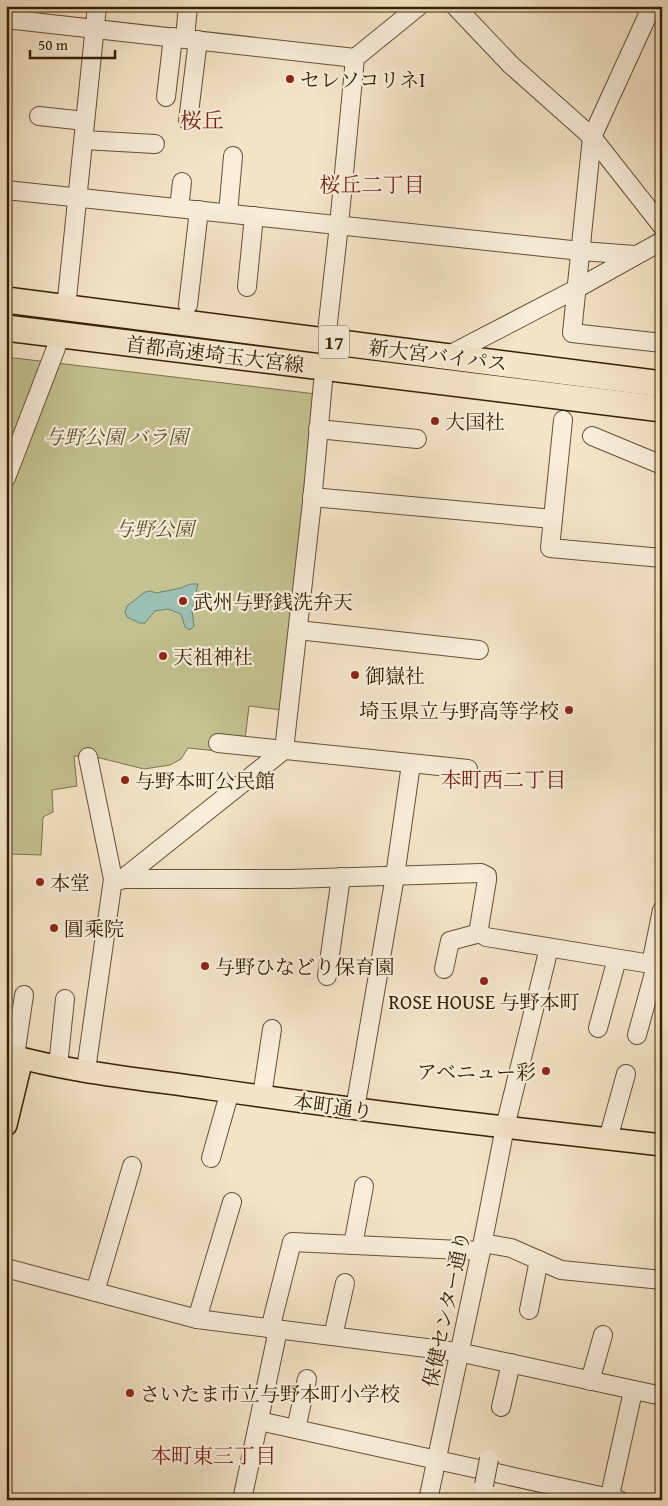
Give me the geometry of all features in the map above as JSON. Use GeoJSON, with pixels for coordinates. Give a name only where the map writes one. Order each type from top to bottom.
{"type":"FeatureCollection","features":[{"type":"Feature","properties":{"kind":"highway","name":"新大宮バイパス"},"geometry":{"type":"LineString","coordinates":[[6,300],[662,384]]}},
{"type":"Feature","properties":{"kind":"highway","name":"首都高速埼玉大宮線"},"geometry":{"type":"LineString","coordinates":[[6,312],[662,392]]}},
{"type":"Feature","properties":{"kind":"highway","name":"首都高速埼玉大宮線"},"geometry":{"type":"LineString","coordinates":[[6,328],[662,409]]}},
{"type":"Feature","properties":{"kind":"highway","name":"新大宮バイパス"},"geometry":{"type":"LineString","coordinates":[[6,341],[322,382],[564,407],[662,420]]}},
{"type":"Feature","properties":{"kind":"main road","name":"本町通り"},"geometry":{"type":"LineString","coordinates":[[14,1056],[58,1066],[355,1109],[661,1143]]}},
{"type":"Feature","properties":{"kind":"main road"},"geometry":{"type":"LineString","coordinates":[[6,1125],[14,1056]]}},
{"type":"Feature","properties":{"kind":"street"},"geometry":{"type":"LineString","coordinates":[[66,308],[97,6]]}},
{"type":"Feature","properties":{"kind":"street"},"geometry":{"type":"LineString","coordinates":[[188,6],[185,38],[188,121]]}},
{"type":"Feature","properties":{"kind":"street"},"geometry":{"type":"LineString","coordinates":[[326,340],[355,58],[419,6]]}},
{"type":"Feature","properties":{"kind":"street"},"geometry":{"type":"LineString","coordinates":[[455,6],[511,65],[592,136],[662,226]]}},
{"type":"Feature","properties":{"kind":"street"},"geometry":{"type":"LineString","coordinates":[[652,6],[592,136],[572,333],[662,343]]}},
{"type":"Feature","properties":{"kind":"street"},"geometry":{"type":"LineString","coordinates":[[6,19],[355,58]]}},
{"type":"Feature","properties":{"kind":"street"},"geometry":{"type":"LineString","coordinates":[[166,96],[185,38]]}},
{"type":"Feature","properties":{"kind":"street"},"geometry":{"type":"LineString","coordinates":[[40,116],[85,121]]}},
{"type":"Feature","properties":{"kind":"street"},"geometry":{"type":"LineString","coordinates":[[84,140],[155,144]]}},
{"type":"Feature","properties":{"kind":"street"},"geometry":{"type":"LineString","coordinates":[[228,213],[233,156]]}},
{"type":"Feature","properties":{"kind":"street"},"geometry":{"type":"LineString","coordinates":[[179,208],[182,182]]}},
{"type":"Feature","properties":{"kind":"street"},"geometry":{"type":"LineString","coordinates":[[6,190],[635,256]]}},
{"type":"Feature","properties":{"kind":"street"},"geometry":{"type":"LineString","coordinates":[[188,305],[198,210]]}},
{"type":"Feature","properties":{"kind":"street"},"geometry":{"type":"LineString","coordinates":[[247,287],[254,216]]}},
{"type":"Feature","properties":{"kind":"street"},"geometry":{"type":"LineString","coordinates":[[447,356],[576,289],[662,241]]}},
{"type":"Feature","properties":{"kind":"street"},"geometry":{"type":"LineString","coordinates":[[6,478],[56,348]]}},
{"type":"Feature","properties":{"kind":"street"},"geometry":{"type":"LineString","coordinates":[[117,879],[284,750],[312,497],[322,382]]}},
{"type":"Feature","properties":{"kind":"street"},"geometry":{"type":"LineString","coordinates":[[563,420],[550,548],[662,558]]}},
{"type":"Feature","properties":{"kind":"street"},"geometry":{"type":"LineString","coordinates":[[318,429],[417,439]]}},
{"type":"Feature","properties":{"kind":"street"},"geometry":{"type":"LineString","coordinates":[[592,436],[662,465]]}},
{"type":"Feature","properties":{"kind":"street"},"geometry":{"type":"LineString","coordinates":[[312,497],[553,519]]}},
{"type":"Feature","properties":{"kind":"street"},"geometry":{"type":"LineString","coordinates":[[298,630],[479,650]]}},
{"type":"Feature","properties":{"kind":"street"},"geometry":{"type":"LineString","coordinates":[[218,743],[468,769]]}},
{"type":"Feature","properties":{"kind":"street"},"geometry":{"type":"LineString","coordinates":[[86,1070],[117,879],[88,757]]}},
{"type":"Feature","properties":{"kind":"street"},"geometry":{"type":"LineString","coordinates":[[355,1109],[395,876],[411,764]]}},
{"type":"Feature","properties":{"kind":"street"},"geometry":{"type":"LineString","coordinates":[[117,879],[484,874],[487,876],[487,880],[479,928],[480,933],[486,937],[656,966]]}},
{"type":"Feature","properties":{"kind":"street"},"geometry":{"type":"LineString","coordinates":[[327,976],[341,877]]}},
{"type":"Feature","properties":{"kind":"street"},"geometry":{"type":"LineString","coordinates":[[637,1035],[656,966],[662,910]]}},
{"type":"Feature","properties":{"kind":"street"},"geometry":{"type":"LineString","coordinates":[[444,970],[450,942],[480,933]]}},
{"type":"Feature","properties":{"kind":"street","name":"保健センター通り"},"geometry":{"type":"LineString","coordinates":[[428,1500],[506,1126],[549,948]]}},
{"type":"Feature","properties":{"kind":"street"},"geometry":{"type":"LineString","coordinates":[[598,1028],[617,959]]}},
{"type":"Feature","properties":{"kind":"street"},"geometry":{"type":"LineString","coordinates":[[14,1056],[24,995]]}},
{"type":"Feature","properties":{"kind":"street"},"geometry":{"type":"LineString","coordinates":[[58,1066],[65,1000]]}},
{"type":"Feature","properties":{"kind":"street"},"geometry":{"type":"LineString","coordinates":[[262,1096],[272,1029]]}},
{"type":"Feature","properties":{"kind":"street"},"geometry":{"type":"LineString","coordinates":[[608,1138],[626,1074]]}},
{"type":"Feature","properties":{"kind":"street"},"geometry":{"type":"LineString","coordinates":[[211,1158],[230,1092]]}},
{"type":"Feature","properties":{"kind":"street"},"geometry":{"type":"LineString","coordinates":[[95,1292],[132,1166]]}},
{"type":"Feature","properties":{"kind":"street"},"geometry":{"type":"LineString","coordinates":[[353,1245],[364,1186]]}},
{"type":"Feature","properties":{"kind":"street"},"geometry":{"type":"LineString","coordinates":[[197,1319],[232,1202]]}},
{"type":"Feature","properties":{"kind":"street"},"geometry":{"type":"LineString","coordinates":[[242,1500],[259,1421],[274,1329],[292,1242],[512,1248],[561,1270],[662,1280]]}},
{"type":"Feature","properties":{"kind":"street"},"geometry":{"type":"LineString","coordinates":[[529,1310],[539,1260]]}},
{"type":"Feature","properties":{"kind":"street"},"geometry":{"type":"LineString","coordinates":[[6,1268],[197,1319],[458,1352],[662,1396]]}},
{"type":"Feature","properties":{"kind":"street"},"geometry":{"type":"LineString","coordinates":[[333,1336],[345,1283]]}},
{"type":"Feature","properties":{"kind":"street"},"geometry":{"type":"LineString","coordinates":[[590,1381],[603,1335]]}},
{"type":"Feature","properties":{"kind":"street"},"geometry":{"type":"LineString","coordinates":[[501,1407],[510,1364]]}},
{"type":"Feature","properties":{"kind":"street"},"geometry":{"type":"LineString","coordinates":[[296,1429],[307,1379]]}},
{"type":"Feature","properties":{"kind":"street"},"geometry":{"type":"LineString","coordinates":[[259,1421],[613,1499],[634,1391]]}},
{"type":"Feature","properties":{"kind":"street"},"geometry":{"type":"LineString","coordinates":[[484,1485],[489,1459]]}},
{"type":"Feature","properties":{"kind":"green space","name":"与野公園"},"geometry":{"type":"Polygon","coordinates":[[[6,357],[316,394],[282,710],[249,706],[245,740],[217,751],[188,748],[181,759],[170,765],[144,769],[96,757],[74,756],[77,786],[52,790],[53,812],[43,817],[41,855],[10,854],[6,909],[6,357]]]}},
{"type":"Feature","properties":{"kind":"water"},"geometry":{"type":"Polygon","coordinates":[[[190,584],[198,584],[192,611],[194,626],[190,630],[185,627],[181,614],[168,609],[155,611],[145,623],[139,623],[127,617],[125,612],[127,606],[145,592],[151,591],[156,593],[181,588],[190,584]]]}},
{"type":"Feature","properties":{"kind":"place","name":"セレソコリネⅠ"},"geometry":{"type":"Point","coordinates":[290,79]}},
{"type":"Feature","properties":{"kind":"place","name":"大国社"},"geometry":{"type":"Point","coordinates":[435,421]}},
{"type":"Feature","properties":{"kind":"place","name":"武州与野銭洗弁天"},"geometry":{"type":"Point","coordinates":[183,601]}},
{"type":"Feature","properties":{"kind":"place","name":"天祖神社"},"geometry":{"type":"Point","coordinates":[163,656]}},
{"type":"Feature","properties":{"kind":"place","name":"御嶽社"},"geometry":{"type":"Point","coordinates":[355,675]}},
{"type":"Feature","properties":{"kind":"place","name":"埼玉県立与野高等学校"},"geometry":{"type":"Point","coordinates":[569,710]}},
{"type":"Feature","properties":{"kind":"place","name":"与野本町公民館"},"geometry":{"type":"Point","coordinates":[125,780]}},
{"type":"Feature","properties":{"kind":"place","name":"本堂"},"geometry":{"type":"Point","coordinates":[40,882]}},
{"type":"Feature","properties":{"kind":"place","name":"圓乘院"},"geometry":{"type":"Point","coordinates":[54,928]}},
{"type":"Feature","properties":{"kind":"place","name":"与野ひなどり保育園"},"geometry":{"type":"Point","coordinates":[205,966]}},
{"type":"Feature","properties":{"kind":"place","name":"ROSE HOUSE 与野本町"},"geometry":{"type":"Point","coordinates":[484,981]}},
{"type":"Feature","properties":{"kind":"place","name":"アベニュー彩"},"geometry":{"type":"Point","coordinates":[546,1071]}},
{"type":"Feature","properties":{"kind":"place","name":"さいたま市立与野本町小学校"},"geometry":{"type":"Point","coordinates":[130,1393]}},
{"type":"Feature","properties":{"kind":"district","name":"桜丘"},"geometry":{"type":"Point","coordinates":[202,120]}},
{"type":"Feature","properties":{"kind":"district","name":"桜丘二丁目"},"geometry":{"type":"Point","coordinates":[372,184]}},
{"type":"Feature","properties":{"kind":"district","name":"本町西二丁目"},"geometry":{"type":"Point","coordinates":[503,779]}},
{"type":"Feature","properties":{"kind":"district","name":"本町東三丁目"},"geometry":{"type":"Point","coordinates":[213,1455]}},
{"type":"Feature","properties":{"kind":"park label","name":"与野公園 バラ園"},"geometry":{"type":"Point","coordinates":[116,436]}}]}
